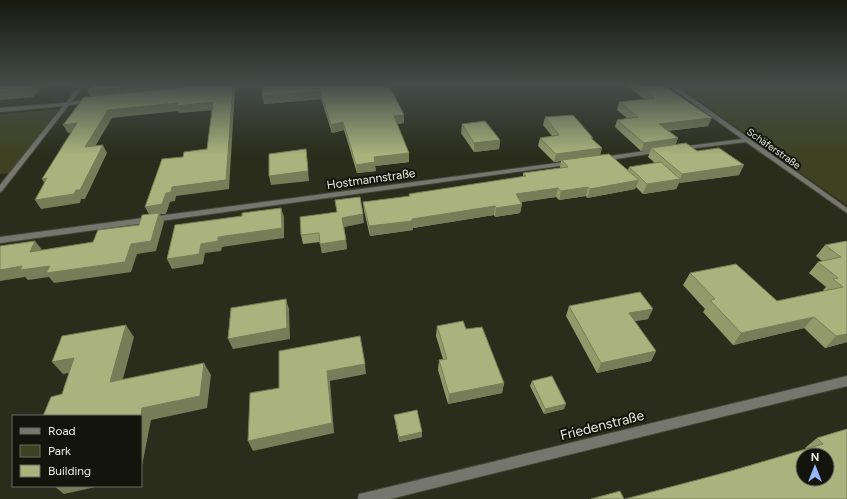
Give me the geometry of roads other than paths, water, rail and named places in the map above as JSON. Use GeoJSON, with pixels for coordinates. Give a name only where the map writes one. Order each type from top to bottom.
{"type":"FeatureCollection","features":[{"type":"Feature","properties":{"kind":"street"},"geometry":{"type":"LineString","coordinates":[[0,110],[20,108]]}},
{"type":"Feature","properties":{"kind":"street"},"geometry":{"type":"LineString","coordinates":[[0,190],[66,108]]}},
{"type":"Feature","properties":{"kind":"street","name":"Schäferstraße"},"geometry":{"type":"LineString","coordinates":[[702,108],[847,211]]}},
{"type":"Feature","properties":{"kind":"street"},"geometry":{"type":"LineString","coordinates":[[674,149],[745,140]]}},
{"type":"Feature","properties":{"kind":"street"},"geometry":{"type":"LineString","coordinates":[[594,160],[666,150]]}},
{"type":"Feature","properties":{"kind":"street","name":"Hostmannstraße"},"geometry":{"type":"LineString","coordinates":[[0,240],[578,162]]}},
{"type":"Feature","properties":{"kind":"street","name":"Friedenstraße"},"geometry":{"type":"LineString","coordinates":[[364,499],[847,381]]}}]}
